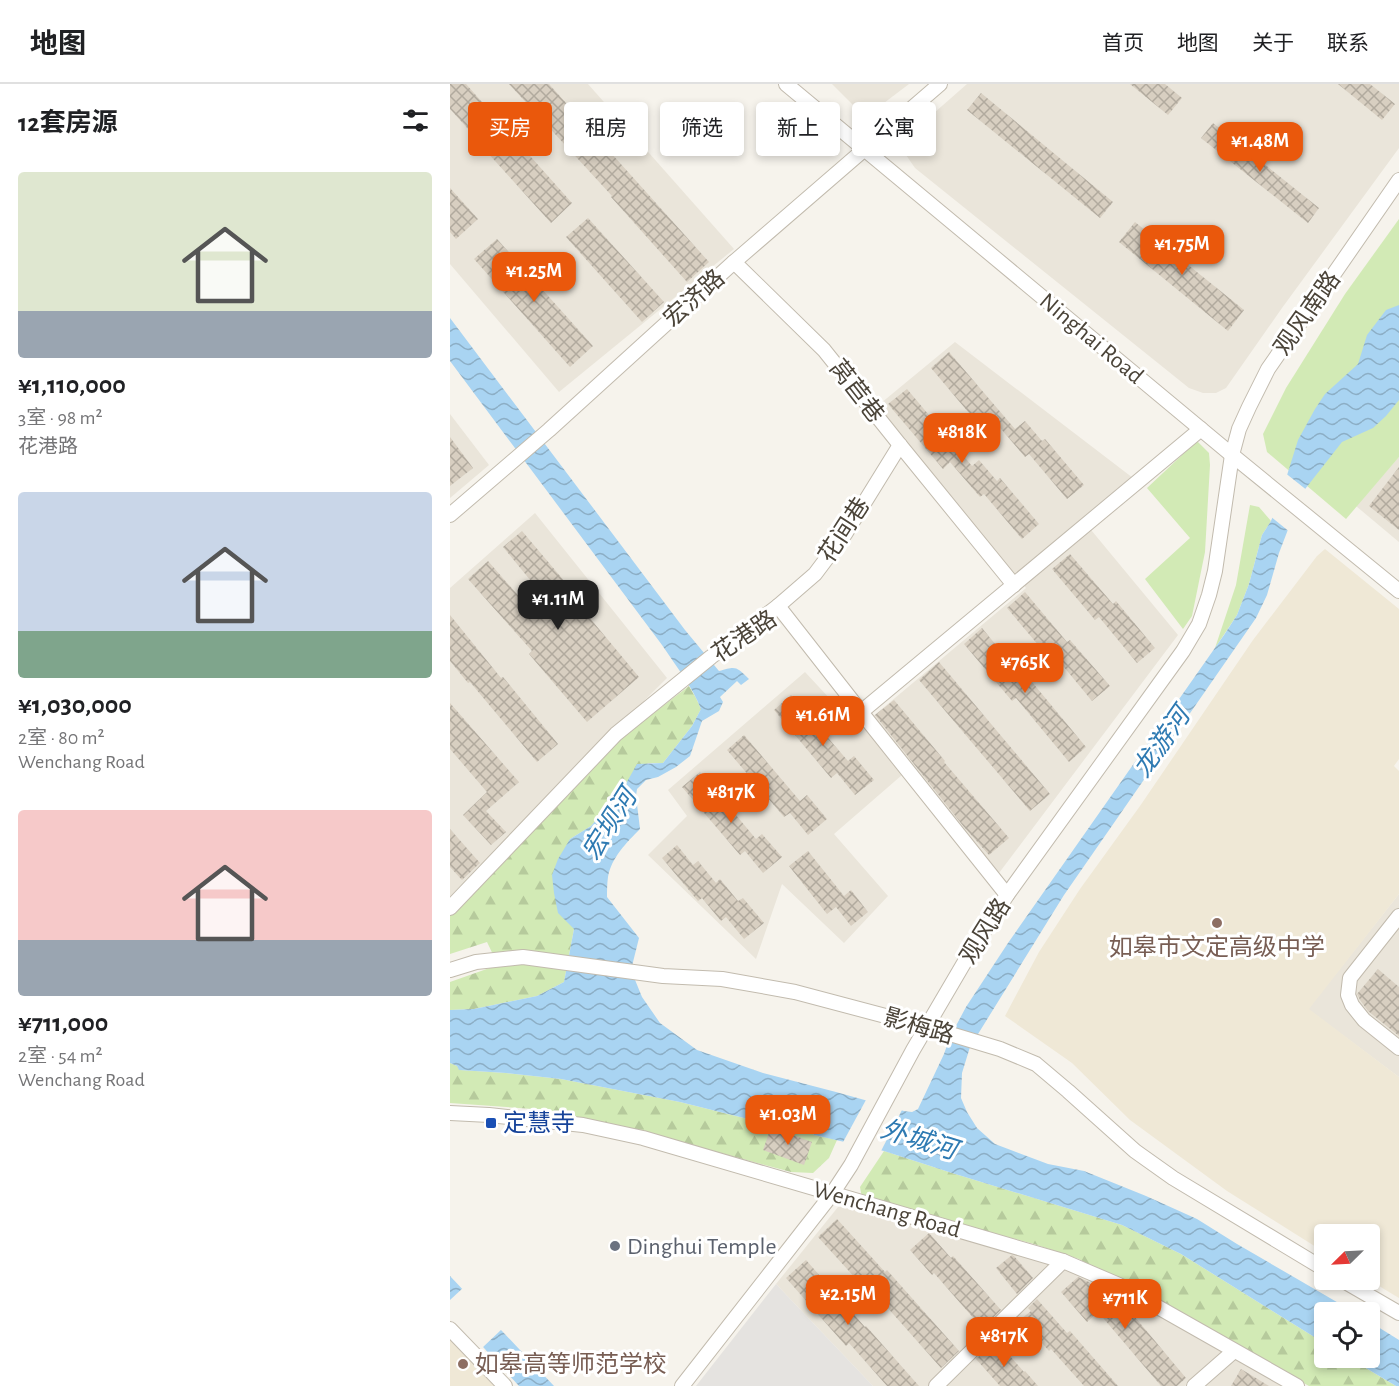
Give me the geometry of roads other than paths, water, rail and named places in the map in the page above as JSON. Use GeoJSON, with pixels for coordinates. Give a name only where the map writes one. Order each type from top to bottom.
{"type":"FeatureCollection","features":[{"type":"Feature","properties":{"kind":"street","name":"Ninghai Road"},"geometry":{"type":"LineString","coordinates":[[786,84],[852,138]]}},
{"type":"Feature","properties":{"kind":"street","name":"宏济路"},"geometry":{"type":"LineString","coordinates":[[919,102],[940,84]]}},
{"type":"Feature","properties":{"kind":"street","name":"宏济路"},"geometry":{"type":"LineString","coordinates":[[450,515],[549,430],[734,262],[857,156]]}},
{"type":"Feature","properties":{"kind":"street","name":"Ninghai Road"},"geometry":{"type":"LineString","coordinates":[[873,156],[1399,591]]}},
{"type":"Feature","properties":{"kind":"street","name":"观风南路"},"geometry":{"type":"LineString","coordinates":[[1232,455],[1239,429],[1268,369],[1399,180]]}},
{"type":"Feature","properties":{"kind":"street","name":"莴苣巷"},"geometry":{"type":"LineString","coordinates":[[734,262],[824,350],[1014,585]]}},
{"type":"Feature","properties":{"kind":"street"},"geometry":{"type":"LineString","coordinates":[[861,712],[1201,429]]}},
{"type":"Feature","properties":{"kind":"street","name":"花间巷"},"geometry":{"type":"LineString","coordinates":[[778,606],[815,574],[845,534],[900,445]]}},
{"type":"Feature","properties":{"kind":"street","name":"观风路"},"geometry":{"type":"LineString","coordinates":[[682,1386],[832,1194],[851,1165],[913,1050],[1007,895],[1183,651],[1199,624],[1215,571],[1232,455]]}},
{"type":"Feature","properties":{"kind":"street","name":"花港路"},"geometry":{"type":"LineString","coordinates":[[450,908],[616,734],[778,606],[1007,895]]}},
{"type":"Feature","properties":{"kind":"street"},"geometry":{"type":"LineString","coordinates":[[1399,916],[1350,978],[1348,995],[1352,1005],[1364,1020],[1399,1048]]}},
{"type":"Feature","properties":{"kind":"street","name":"影梅路"},"geometry":{"type":"LineString","coordinates":[[450,970],[486,960],[523,957],[663,976],[722,979],[795,992],[1000,1049],[1036,1064],[1135,1151],[1173,1178],[1314,1263]]}},
{"type":"Feature","properties":{"kind":"street","name":"Wenchang Road"},"geometry":{"type":"LineString","coordinates":[[450,1113],[527,1118],[583,1125],[643,1138],[1063,1261],[1119,1285],[1297,1386]]}},
{"type":"Feature","properties":{"kind":"street"},"geometry":{"type":"LineString","coordinates":[[936,1386],[1063,1261]]}},
{"type":"Feature","properties":{"kind":"street"},"geometry":{"type":"LineString","coordinates":[[1359,1290],[1399,1313]]}},
{"type":"Feature","properties":{"kind":"street"},"geometry":{"type":"LineString","coordinates":[[450,1329],[505,1386]]}},
{"type":"Feature","properties":{"kind":"street"},"geometry":{"type":"LineString","coordinates":[[1194,1386],[1234,1351]]}},
{"type":"Feature","properties":{"kind":"water"},"geometry":{"type":"Polygon","coordinates":[[[1399,305],[1399,400],[1373,428],[1342,442],[1302,493],[1279,553],[1267,595],[1256,618],[1064,895],[970,1047],[962,1073],[961,1098],[967,1112],[977,1128],[995,1144],[1048,1164],[1084,1171],[1197,1219],[1337,1302],[1314,1302],[1314,1337],[1181,1254],[1122,1225],[884,1151],[814,1135],[810,1129],[779,1120],[768,1124],[680,1102],[561,1079],[459,1070],[457,1066],[450,1063],[450,1010],[474,1009],[537,996],[564,982],[574,929],[558,913],[552,875],[558,859],[570,839],[591,826],[616,797],[637,764],[663,763],[692,726],[701,709],[688,684],[662,645],[450,361],[450,318],[685,630],[719,671],[736,668],[749,679],[741,685],[737,681],[720,697],[723,702],[719,711],[702,721],[690,756],[658,777],[646,780],[637,789],[640,829],[612,863],[607,897],[639,938],[631,970],[642,997],[660,1023],[697,1050],[763,1073],[912,1112],[918,1109],[966,1007],[1008,943],[1237,615],[1249,584],[1262,535],[1278,504],[1298,440],[1325,394],[1358,364],[1367,335],[1386,310],[1399,305]]]}},
{"type":"Feature","properties":{"kind":"water"},"geometry":{"type":"Polygon","coordinates":[[[450,1276],[554,1386],[519,1386],[450,1311],[450,1276]]]}},
{"type":"Feature","properties":{"kind":"water"},"geometry":{"type":"Polygon","coordinates":[[[1380,1328],[1399,1340],[1399,1386],[1366,1368],[1380,1368],[1380,1328]]]}},
{"type":"Feature","properties":{"kind":"place","name":"如皋市文定高级中学"},"geometry":{"type":"Point","coordinates":[1217,923]}},
{"type":"Feature","properties":{"kind":"place","name":"定慧寺"},"geometry":{"type":"Point","coordinates":[491,1123]}},
{"type":"Feature","properties":{"kind":"place","name":"Dinghui Temple"},"geometry":{"type":"Point","coordinates":[615,1246]}},
{"type":"Feature","properties":{"kind":"place","name":"如皋高等师范学校"},"geometry":{"type":"Point","coordinates":[463,1364]}},
{"type":"Feature","properties":{"kind":"water label","name":"龙游河"},"geometry":{"type":"Point","coordinates":[1161,742]}},
{"type":"Feature","properties":{"kind":"water label","name":"宏坝河"},"geometry":{"type":"Point","coordinates":[609,824]}},
{"type":"Feature","properties":{"kind":"water label","name":"外城河"},"geometry":{"type":"Point","coordinates":[919,1139]}}]}
